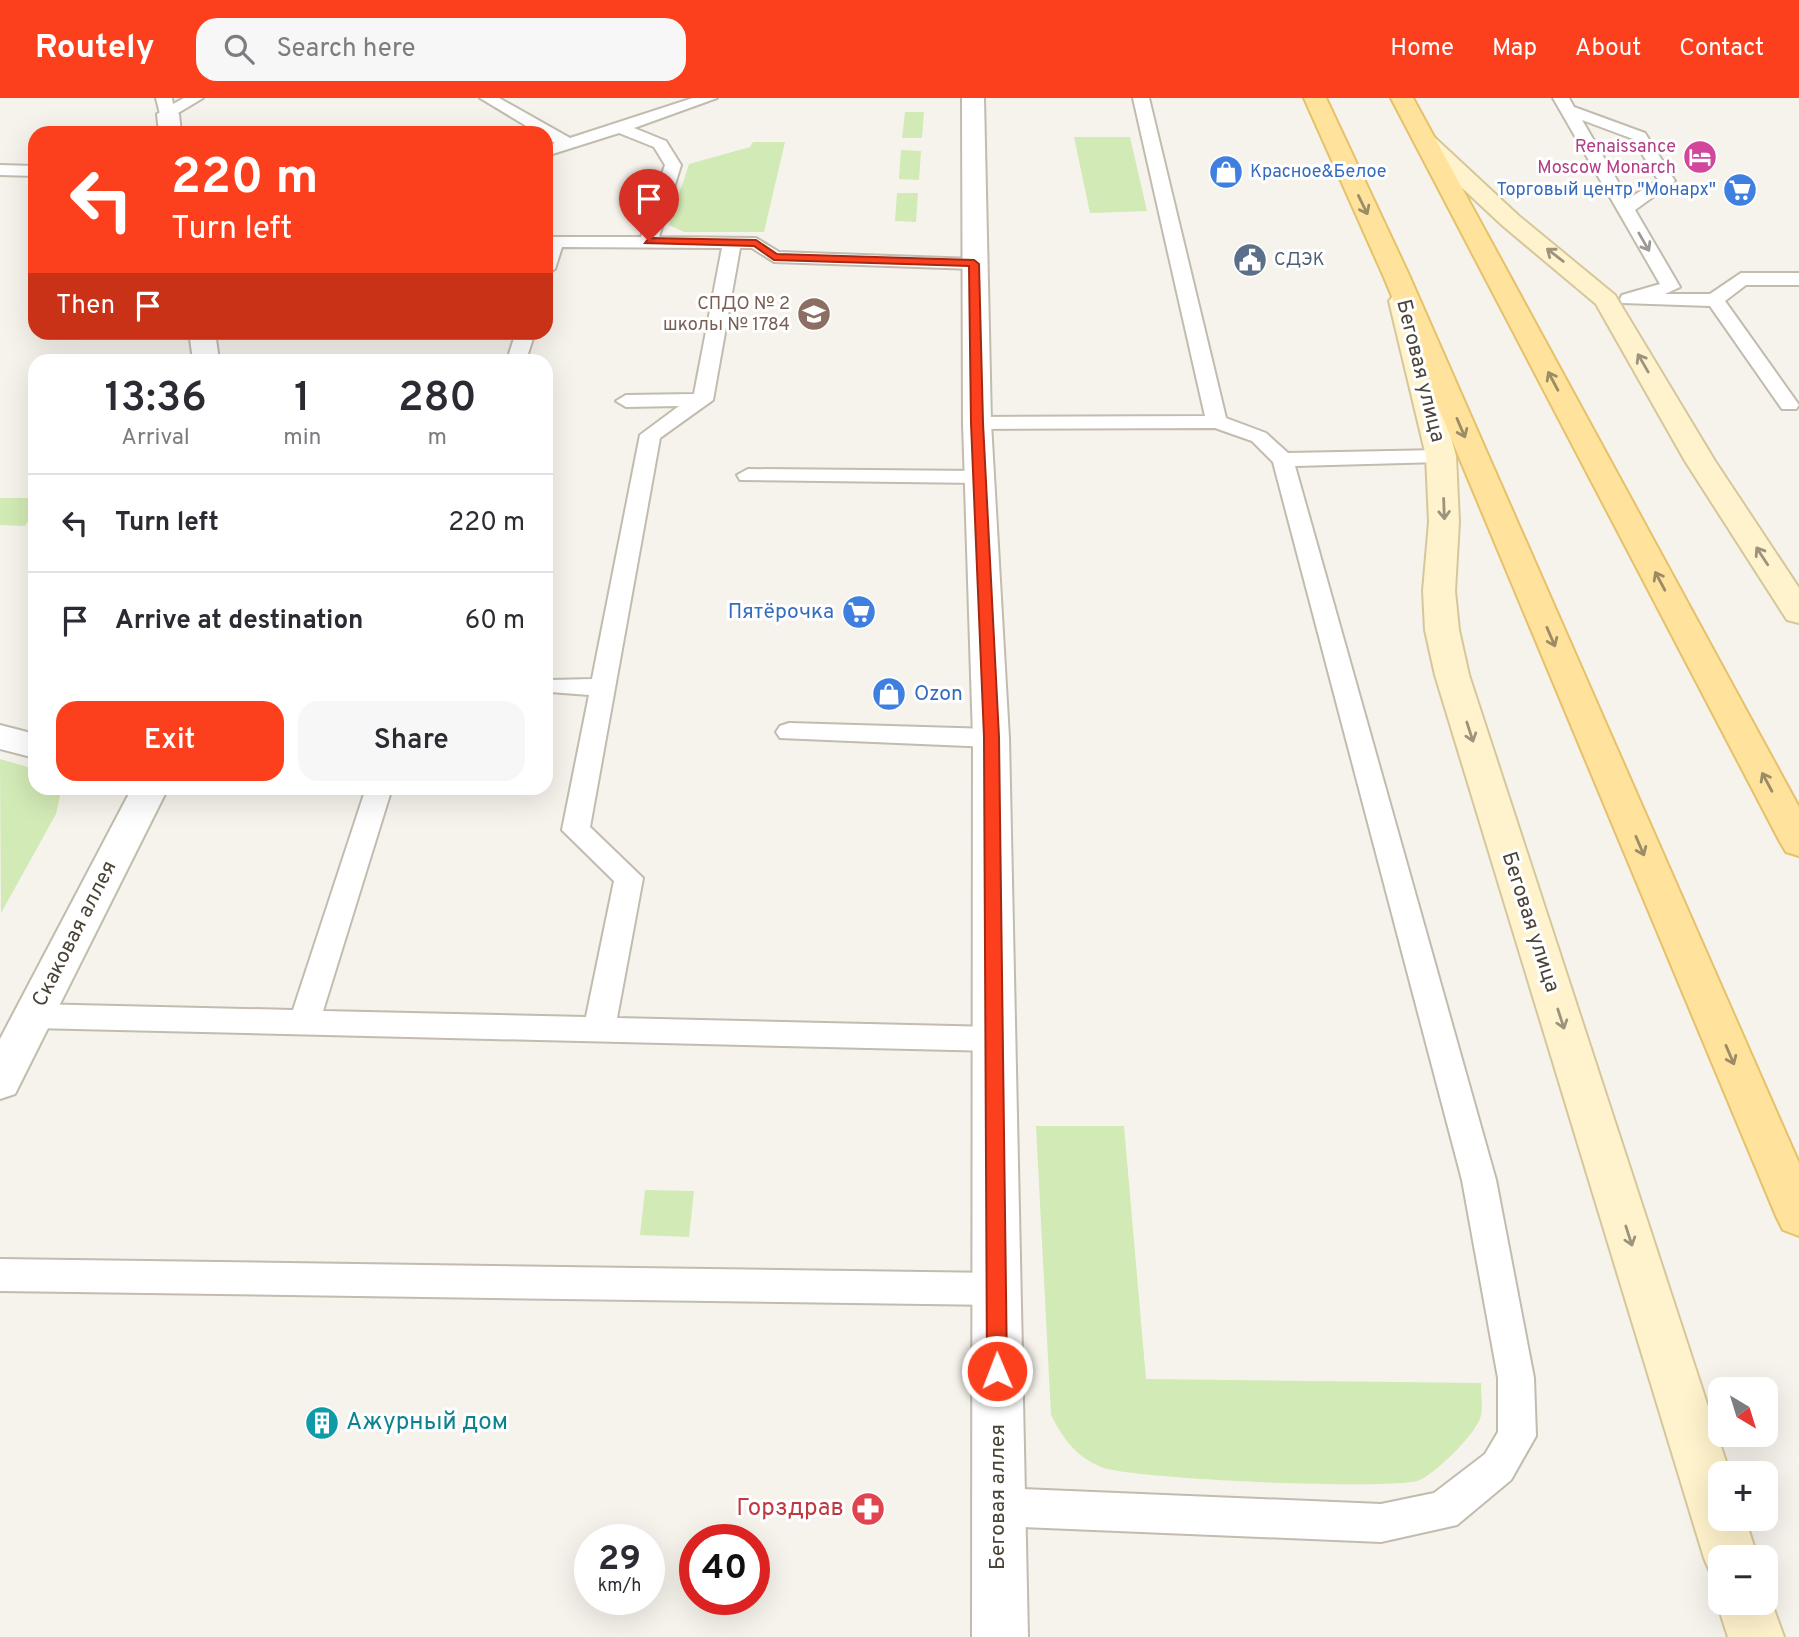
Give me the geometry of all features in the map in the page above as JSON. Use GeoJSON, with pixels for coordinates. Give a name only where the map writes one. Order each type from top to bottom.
{"type":"FeatureCollection","features":[{"type":"Feature","properties":{"kind":"main road","name":"Беговая улица"},"geometry":{"type":"LineString","coordinates":[[1315,98],[1396,275],[1799,1216]]}},
{"type":"Feature","properties":{"kind":"main road"},"geometry":{"type":"LineString","coordinates":[[1408,102],[1425,141],[1799,842]]}},
{"type":"Feature","properties":{"kind":"main road"},"geometry":{"type":"LineString","coordinates":[[1425,141],[1511,221],[1617,300],[1700,461],[1799,613]]}},
{"type":"Feature","properties":{"kind":"main road","name":"Беговая улица"},"geometry":{"type":"LineString","coordinates":[[1396,275],[1441,456],[1444,522],[1439,591],[1442,630],[1452,675],[1727,1545]]}},
{"type":"Feature","properties":{"kind":"main road"},"geometry":{"type":"LineString","coordinates":[[1749,1615],[1756,1637]]}},
{"type":"Feature","properties":{"kind":"street","name":"Беговая аллея"},"geometry":{"type":"LineString","coordinates":[[973,98],[977,423],[991,737],[1000,1637]]}},
{"type":"Feature","properties":{"kind":"street"},"geometry":{"type":"LineString","coordinates":[[0,737],[28,744]]}},
{"type":"Feature","properties":{"kind":"street","name":"Скаковая аллея"},"geometry":{"type":"LineString","coordinates":[[0,1082],[142,795]]}},
{"type":"Feature","properties":{"kind":"lane"},"geometry":{"type":"LineString","coordinates":[[167,115],[195,98]]}},
{"type":"Feature","properties":{"kind":"lane"},"geometry":{"type":"LineString","coordinates":[[488,98],[537,126]]}},
{"type":"Feature","properties":{"kind":"lane"},"geometry":{"type":"LineString","coordinates":[[553,149],[709,98]]}},
{"type":"Feature","properties":{"kind":"lane"},"geometry":{"type":"LineString","coordinates":[[1141,98],[1217,422]]}},
{"type":"Feature","properties":{"kind":"lane"},"geometry":{"type":"LineString","coordinates":[[1564,104],[1671,288],[1617,300]]}},
{"type":"Feature","properties":{"kind":"lane"},"geometry":{"type":"LineString","coordinates":[[1564,104],[1639,136],[1667,181],[1625,209]]}},
{"type":"Feature","properties":{"kind":"lane"},"geometry":{"type":"LineString","coordinates":[[619,127],[660,144],[673,165],[649,241]]}},
{"type":"Feature","properties":{"kind":"lane"},"geometry":{"type":"LineString","coordinates":[[553,135],[569,144]]}},
{"type":"Feature","properties":{"kind":"lane"},"geometry":{"type":"LineString","coordinates":[[0,170],[28,171]]}},
{"type":"Feature","properties":{"kind":"lane"},"geometry":{"type":"LineString","coordinates":[[553,242],[756,243],[774,257],[974,264]]}},
{"type":"Feature","properties":{"kind":"lane"},"geometry":{"type":"LineString","coordinates":[[599,1030],[629,878],[576,830],[650,435],[703,400],[732,242]]}},
{"type":"Feature","properties":{"kind":"lane"},"geometry":{"type":"LineString","coordinates":[[1617,300],[1714,300],[1741,279],[1799,279]]}},
{"type":"Feature","properties":{"kind":"lane"},"geometry":{"type":"LineString","coordinates":[[1714,300],[1796,410]]}},
{"type":"Feature","properties":{"kind":"lane"},"geometry":{"type":"LineString","coordinates":[[626,401],[703,400]]}},
{"type":"Feature","properties":{"kind":"lane"},"geometry":{"type":"LineString","coordinates":[[977,423],[1217,422],[1259,437],[1283,460],[1479,1180],[1516,1378],[1517,1436],[1498,1466],[1443,1511],[1381,1523],[999,1507]]}},
{"type":"Feature","properties":{"kind":"lane"},"geometry":{"type":"LineString","coordinates":[[1283,460],[1441,456]]}},
{"type":"Feature","properties":{"kind":"lane"},"geometry":{"type":"LineString","coordinates":[[748,475],[979,477]]}},
{"type":"Feature","properties":{"kind":"lane"},"geometry":{"type":"LineString","coordinates":[[559,686],[601,687]]}},
{"type":"Feature","properties":{"kind":"lane"},"geometry":{"type":"LineString","coordinates":[[789,732],[991,737]]}},
{"type":"Feature","properties":{"kind":"lane"},"geometry":{"type":"LineString","coordinates":[[304,1023],[377,795]]}},
{"type":"Feature","properties":{"kind":"lane"},"geometry":{"type":"LineString","coordinates":[[33,1016],[995,1039]]}},
{"type":"Feature","properties":{"kind":"lane"},"geometry":{"type":"LineString","coordinates":[[0,1275],[996,1289]]}},
{"type":"Feature","properties":{"kind":"green space"},"geometry":{"type":"Polygon","coordinates":[[[905,112],[924,112],[922,138],[902,138],[905,112]]]}},
{"type":"Feature","properties":{"kind":"green space"},"geometry":{"type":"Polygon","coordinates":[[[1074,137],[1130,137],[1147,211],[1090,213],[1074,137]]]}},
{"type":"Feature","properties":{"kind":"green space"},"geometry":{"type":"Polygon","coordinates":[[[753,142],[785,142],[764,232],[684,232],[669,225],[689,164],[750,147],[753,142]]]}},
{"type":"Feature","properties":{"kind":"green space"},"geometry":{"type":"Polygon","coordinates":[[[901,150],[921,151],[919,180],[899,179],[901,150]]]}},
{"type":"Feature","properties":{"kind":"green space"},"geometry":{"type":"Polygon","coordinates":[[[897,193],[918,193],[916,222],[895,221],[897,193]]]}},
{"type":"Feature","properties":{"kind":"green space"},"geometry":{"type":"Polygon","coordinates":[[[0,498],[28,498],[28,522],[25,526],[0,525],[0,498]]]}},
{"type":"Feature","properties":{"kind":"green space"},"geometry":{"type":"Polygon","coordinates":[[[0,759],[28,767],[28,795],[60,796],[56,814],[1,913],[0,759]]]}},
{"type":"Feature","properties":{"kind":"green space"},"geometry":{"type":"Polygon","coordinates":[[[1036,1126],[1124,1126],[1146,1379],[1481,1383],[1481,1415],[1473,1431],[1456,1451],[1427,1476],[1401,1483],[1316,1484],[1159,1476],[1121,1471],[1092,1463],[1065,1439],[1051,1415],[1036,1126]]]}},
{"type":"Feature","properties":{"kind":"green space"},"geometry":{"type":"Polygon","coordinates":[[[645,1190],[694,1191],[689,1237],[640,1235],[645,1190]]]}},
{"type":"Feature","properties":{"kind":"place","name":"Renaissance Moscow Monarch"},"geometry":{"type":"Point","coordinates":[1700,157]}},
{"type":"Feature","properties":{"kind":"place","name":"Красное&Белое"},"geometry":{"type":"Point","coordinates":[1226,172]}},
{"type":"Feature","properties":{"kind":"place","name":"Торговый центр \"Монарх\""},"geometry":{"type":"Point","coordinates":[1740,190]}},
{"type":"Feature","properties":{"kind":"place","name":"СДЭК"},"geometry":{"type":"Point","coordinates":[1250,260]}},
{"type":"Feature","properties":{"kind":"place","name":"СПДО № 2 школы № 1784"},"geometry":{"type":"Point","coordinates":[814,314]}},
{"type":"Feature","properties":{"kind":"place","name":"Пятёрочка"},"geometry":{"type":"Point","coordinates":[859,612]}},
{"type":"Feature","properties":{"kind":"place","name":"Ozon"},"geometry":{"type":"Point","coordinates":[889,694]}},
{"type":"Feature","properties":{"kind":"place","name":"Ажурный дом"},"geometry":{"type":"Point","coordinates":[322,1423]}},
{"type":"Feature","properties":{"kind":"place","name":"Горздрав"},"geometry":{"type":"Point","coordinates":[868,1509]}},
{"type":"Feature","properties":{"kind":"route"},"geometry":{"type":"LineString","coordinates":[[649,241],[756,243],[774,257],[974,264],[977,423],[991,737],[997,1371]]}}]}
